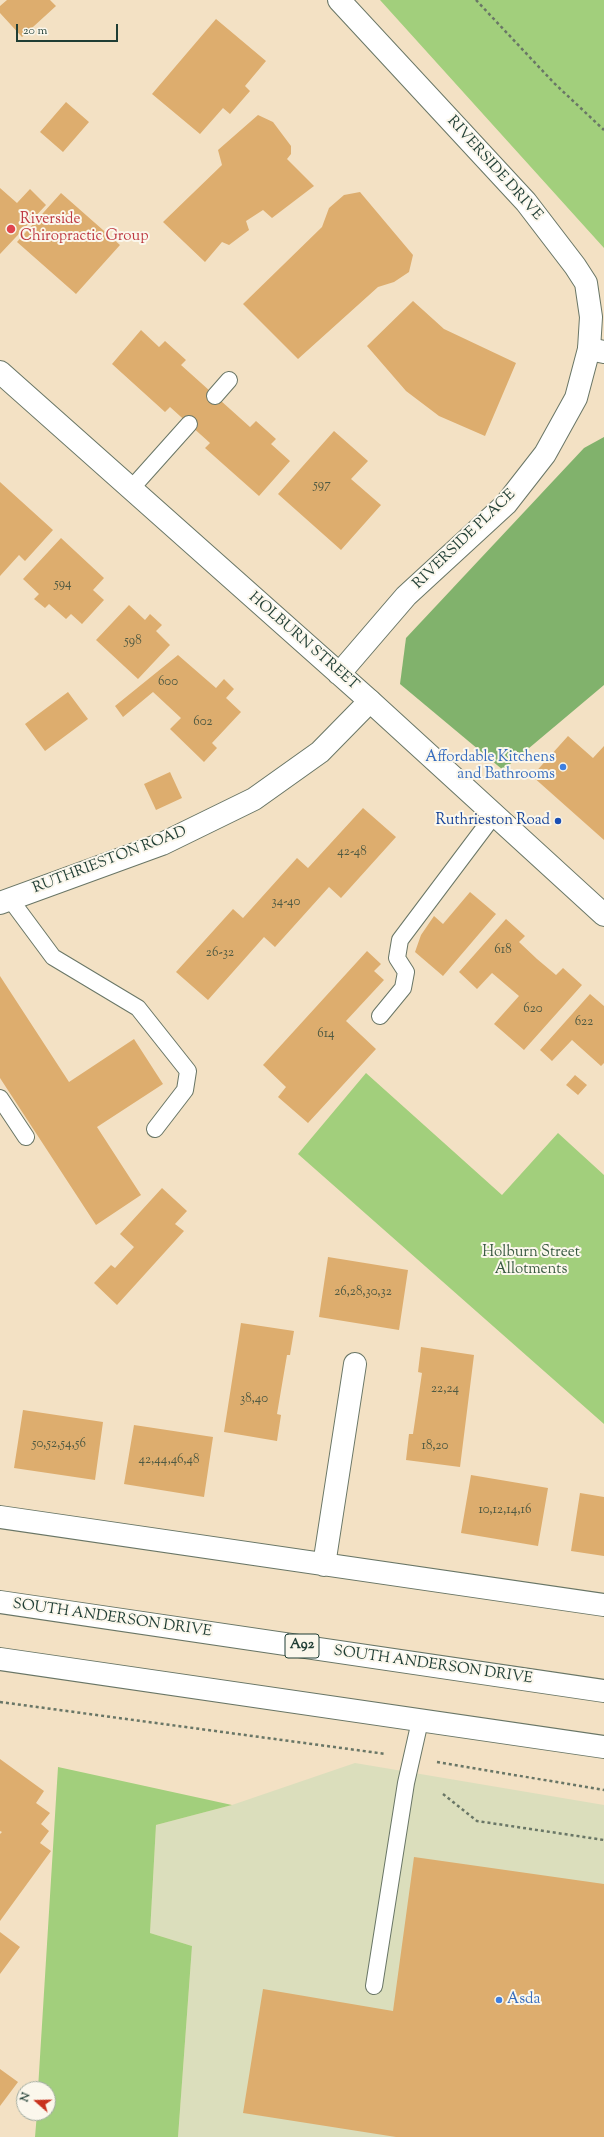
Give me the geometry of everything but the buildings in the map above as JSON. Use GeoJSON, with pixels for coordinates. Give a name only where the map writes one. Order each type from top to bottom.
{"type":"FeatureCollection","features":[{"type":"Feature","properties":{"kind":"street","name":"RIVERSIDE DRIVE"},"geometry":{"type":"LineString","coordinates":[[339,0],[526,202],[575,266],[586,283],[596,350]]}},
{"type":"Feature","properties":{"kind":"street","name":"RIVERSIDE PLACE"},"geometry":{"type":"LineString","coordinates":[[339,674],[406,596],[506,504],[545,454],[576,398],[596,350]]}},
{"type":"Feature","properties":{"kind":"street","name":"HOLBURN STREET"},"geometry":{"type":"LineString","coordinates":[[0,372],[130,490],[339,674],[604,915]]}},
{"type":"Feature","properties":{"kind":"street","name":"RUTHRIESTON ROAD"},"geometry":{"type":"LineString","coordinates":[[5,901],[162,844],[254,799],[320,752],[370,702]]}},
{"type":"Feature","properties":{"kind":"street"},"geometry":{"type":"LineString","coordinates":[[324,1565],[355,1364]]}},
{"type":"Feature","properties":{"kind":"street"},"geometry":{"type":"LineString","coordinates":[[0,1516],[324,1565],[604,1605]]}},
{"type":"Feature","properties":{"kind":"street","name":"SOUTH ANDERSON DRIVE"},"geometry":{"type":"LineString","coordinates":[[0,1602],[604,1691]]}},
{"type":"Feature","properties":{"kind":"street"},"geometry":{"type":"LineString","coordinates":[[0,1660],[604,1747]]}},
{"type":"Feature","properties":{"kind":"lane"},"geometry":{"type":"LineString","coordinates":[[215,396],[229,380]]}},
{"type":"Feature","properties":{"kind":"lane"},"geometry":{"type":"LineString","coordinates":[[130,490],[189,424]]}},
{"type":"Feature","properties":{"kind":"lane"},"geometry":{"type":"LineString","coordinates":[[380,1016],[403,988],[406,972],[397,958],[400,940],[494,815]]}},
{"type":"Feature","properties":{"kind":"lane"},"geometry":{"type":"LineString","coordinates":[[5,901],[53,957],[138,1008],[188,1071],[185,1090],[155,1129]]}},
{"type":"Feature","properties":{"kind":"lane"},"geometry":{"type":"LineString","coordinates":[[0,1098],[26,1137]]}},
{"type":"Feature","properties":{"kind":"lane"},"geometry":{"type":"LineString","coordinates":[[374,1986],[395,1848],[411,1758],[420,1721]]}},
{"type":"Feature","properties":{"kind":"path"},"geometry":{"type":"LineString","coordinates":[[476,0],[554,83],[604,130]]}},
{"type":"Feature","properties":{"kind":"path"},"geometry":{"type":"LineString","coordinates":[[0,1702],[411,1758],[604,1790]]}},
{"type":"Feature","properties":{"kind":"path"},"geometry":{"type":"LineString","coordinates":[[443,1794],[477,1821],[604,1840]]}},
{"type":"Feature","properties":{"kind":"shaded area"},"geometry":{"type":"Polygon","coordinates":[[[355,1763],[604,1805],[604,2137],[178,2137],[192,1946],[150,1933],[156,1825],[232,1805],[355,1763]]]}},
{"type":"Feature","properties":{"kind":"green space"},"geometry":{"type":"Polygon","coordinates":[[[380,0],[604,0],[604,248],[380,0]]]}},
{"type":"Feature","properties":{"kind":"green space"},"geometry":{"type":"Polygon","coordinates":[[[604,437],[604,685],[503,770],[400,684],[406,638],[584,448],[604,437]]]}},
{"type":"Feature","properties":{"kind":"green space","name":"Holburn Street Allotments"},"geometry":{"type":"Polygon","coordinates":[[[366,1073],[502,1195],[558,1133],[604,1175],[604,1424],[298,1154],[366,1073]]]}},
{"type":"Feature","properties":{"kind":"green space"},"geometry":{"type":"Polygon","coordinates":[[[58,1767],[232,1805],[156,1825],[150,1933],[192,1946],[178,2137],[35,2137],[36,2121],[56,2121],[56,2081],[38,2081],[58,1767]]]}},
{"type":"Feature","properties":{"kind":"place","name":"Riverside Chiropractic Group"},"geometry":{"type":"Point","coordinates":[11,229]}},
{"type":"Feature","properties":{"kind":"place","name":"Affordable Kitchens and Bathrooms"},"geometry":{"type":"Point","coordinates":[563,767]}},
{"type":"Feature","properties":{"kind":"place","name":"Ruthrieston Road"},"geometry":{"type":"Point","coordinates":[558,821]}},
{"type":"Feature","properties":{"kind":"place","name":"Asda"},"geometry":{"type":"Point","coordinates":[499,2000]}}]}
